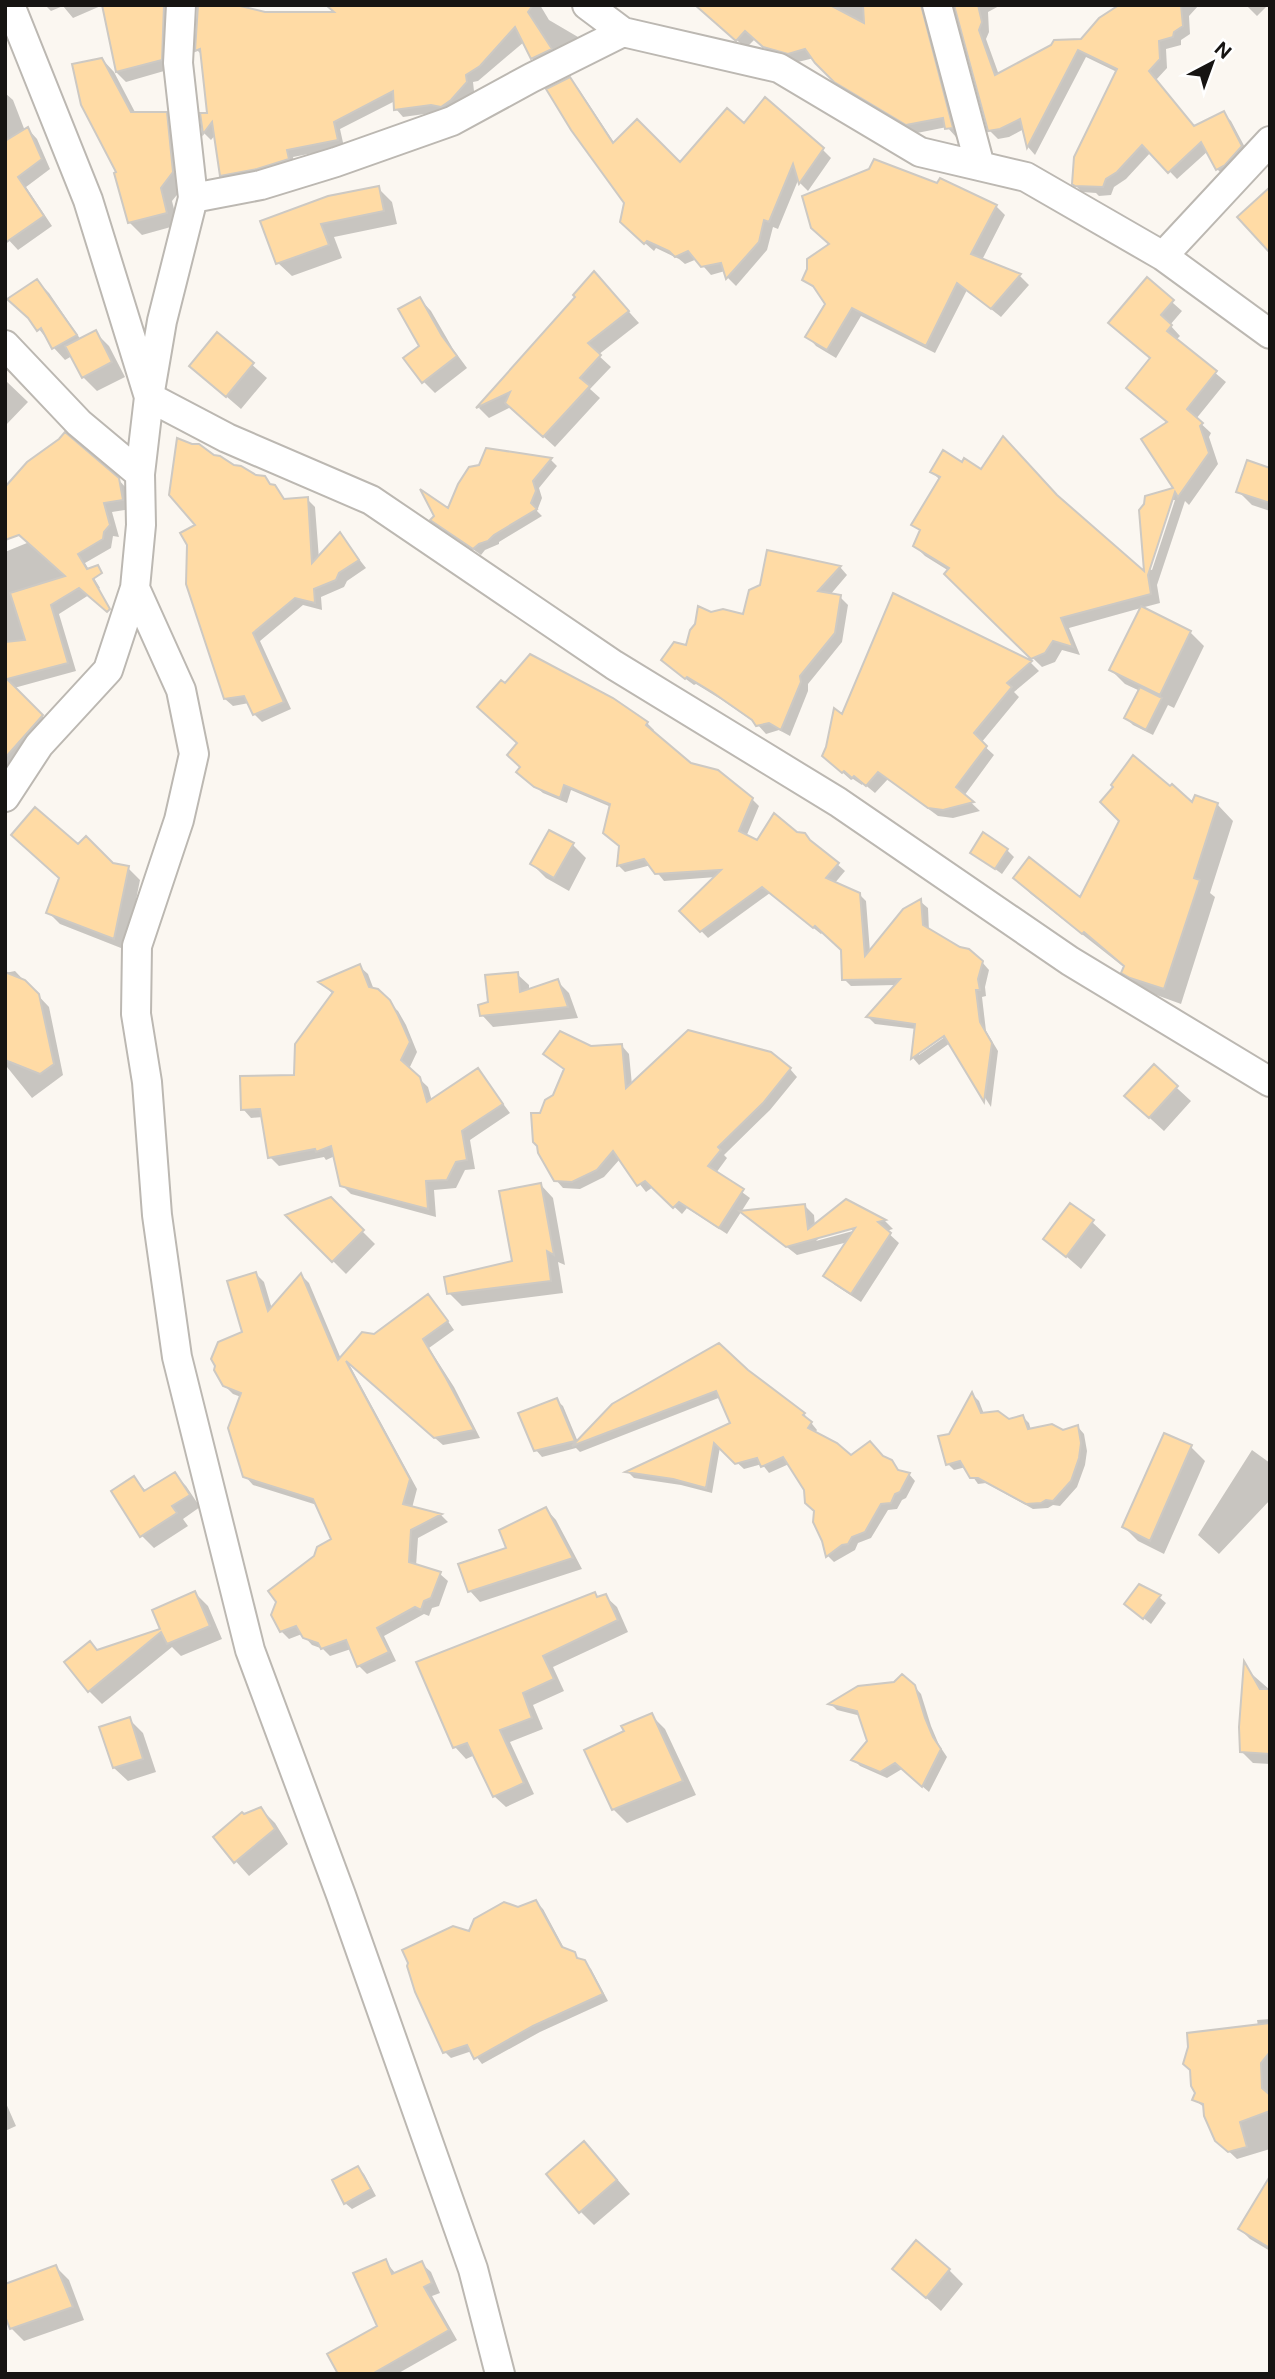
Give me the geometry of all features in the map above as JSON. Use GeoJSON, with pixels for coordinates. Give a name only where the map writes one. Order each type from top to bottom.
{"type":"FeatureCollection","features":[{"type":"Feature","properties":{"kind":"street"},"geometry":{"type":"LineString","coordinates":[[10,5],[88,200],[149,397],[227,438],[371,500],[614,665],[838,802],[1069,961],[1270,1082]]}},
{"type":"Feature","properties":{"kind":"street"},"geometry":{"type":"LineString","coordinates":[[5,797],[39,745],[108,670],[135,588],[141,525],[140,474],[149,397],[162,321],[192,198],[178,63],[181,5]]}},
{"type":"Feature","properties":{"kind":"street"},"geometry":{"type":"LineString","coordinates":[[587,5],[623,32],[779,68],[920,152],[1026,177],[1163,256],[1270,334]]}},
{"type":"Feature","properties":{"kind":"street"},"geometry":{"type":"LineString","coordinates":[[937,5],[980,166]]}},
{"type":"Feature","properties":{"kind":"street"},"geometry":{"type":"LineString","coordinates":[[192,198],[261,185],[336,163],[453,121],[623,32]]}},
{"type":"Feature","properties":{"kind":"street"},"geometry":{"type":"LineString","coordinates":[[1163,256],[1270,141]]}},
{"type":"Feature","properties":{"kind":"street"},"geometry":{"type":"LineString","coordinates":[[5,345],[79,423],[140,474]]}},
{"type":"Feature","properties":{"kind":"street"},"geometry":{"type":"LineString","coordinates":[[135,588],[181,690],[194,754],[179,820],[137,946],[136,1014],[147,1082],[157,1215],[177,1357],[250,1650],[341,1895],[473,2269],[500,2374]]}},
{"type":"Feature","properties":{"kind":"building"},"geometry":{"type":"Polygon","coordinates":[[[102,5],[164,5],[162,60],[116,72],[102,5]]]}},
{"type":"Feature","properties":{"kind":"building"},"geometry":{"type":"Polygon","coordinates":[[[198,5],[236,5],[265,12],[334,12],[326,5],[533,5],[528,12],[552,49],[531,59],[515,27],[480,66],[466,75],[467,82],[441,107],[431,105],[394,110],[393,91],[334,122],[338,140],[287,150],[289,159],[220,176],[212,122],[203,134],[200,113],[207,113],[200,49],[195,51],[198,5]]]}},
{"type":"Feature","properties":{"kind":"building"},"geometry":{"type":"Polygon","coordinates":[[[695,5],[830,5],[864,23],[863,5],[921,5],[953,128],[945,129],[943,118],[906,125],[834,82],[805,49],[788,54],[763,47],[745,31],[736,41],[695,5]]]}},
{"type":"Feature","properties":{"kind":"building"},"geometry":{"type":"Polygon","coordinates":[[[954,5],[978,5],[982,22],[979,30],[995,75],[1051,45],[1054,40],[1081,39],[1099,18],[1119,5],[1181,5],[1183,26],[1174,32],[1173,37],[1159,41],[1160,59],[1149,71],[1194,126],[1224,111],[1242,146],[1225,165],[1216,170],[1201,142],[1168,173],[1142,145],[1117,172],[1106,179],[1103,187],[1075,186],[1072,184],[1074,157],[1117,69],[1078,50],[1027,148],[1020,119],[1000,129],[988,131],[954,5]]]}},
{"type":"Feature","properties":{"kind":"building"},"geometry":{"type":"Polygon","coordinates":[[[102,58],[131,112],[167,112],[173,172],[161,188],[167,213],[128,223],[114,173],[116,172],[81,105],[72,64],[102,58]]]}},
{"type":"Feature","properties":{"kind":"building"},"geometry":{"type":"Polygon","coordinates":[[[570,77],[613,143],[637,119],[680,162],[727,108],[744,123],[765,97],[824,148],[799,184],[793,164],[769,222],[764,220],[759,242],[726,279],[721,263],[701,267],[688,251],[675,257],[669,251],[647,241],[644,244],[620,222],[624,203],[571,130],[546,89],[570,77]]]}},
{"type":"Feature","properties":{"kind":"building"},"geometry":{"type":"Polygon","coordinates":[[[28,127],[42,159],[18,177],[44,216],[5,243],[5,141],[28,127]]]}},
{"type":"Feature","properties":{"kind":"building"},"geometry":{"type":"Polygon","coordinates":[[[874,159],[937,183],[940,178],[997,205],[971,254],[1021,274],[991,309],[957,283],[926,346],[852,308],[827,350],[805,337],[825,304],[813,286],[802,280],[807,269],[807,259],[829,244],[811,228],[802,196],[869,169],[874,159]]]}},
{"type":"Feature","properties":{"kind":"building"},"geometry":{"type":"Polygon","coordinates":[[[379,186],[384,211],[321,224],[329,245],[276,264],[260,221],[328,196],[379,186]]]}},
{"type":"Feature","properties":{"kind":"building"},"geometry":{"type":"Polygon","coordinates":[[[1270,187],[1270,253],[1237,217],[1270,187]]]}},
{"type":"Feature","properties":{"kind":"building"},"geometry":{"type":"Polygon","coordinates":[[[594,271],[629,311],[588,343],[601,355],[580,378],[590,386],[543,437],[505,403],[510,392],[476,408],[575,297],[573,295],[594,271]]]}},
{"type":"Feature","properties":{"kind":"building"},"geometry":{"type":"Polygon","coordinates":[[[1147,277],[1174,300],[1161,315],[1172,325],[1167,331],[1217,371],[1187,409],[1203,423],[1200,426],[1209,453],[1178,497],[1175,492],[1148,575],[1151,594],[1061,618],[1073,647],[1053,641],[1045,653],[1031,659],[944,574],[949,568],[913,546],[920,530],[911,525],[940,477],[930,472],[943,450],[962,462],[964,458],[981,469],[1003,436],[1057,495],[1144,571],[1139,510],[1144,504],[1145,496],[1173,488],[1141,439],[1167,422],[1126,388],[1150,358],[1108,323],[1147,277]]]}},
{"type":"Feature","properties":{"kind":"building"},"geometry":{"type":"Polygon","coordinates":[[[37,279],[77,335],[52,349],[41,328],[37,331],[28,318],[7,299],[37,279]]]}},
{"type":"Feature","properties":{"kind":"building"},"geometry":{"type":"Polygon","coordinates":[[[420,297],[457,356],[422,383],[403,358],[419,346],[398,309],[420,297]]]}},
{"type":"Feature","properties":{"kind":"building"},"geometry":{"type":"Polygon","coordinates":[[[96,330],[112,362],[82,378],[65,346],[96,330]]]}},
{"type":"Feature","properties":{"kind":"building"},"geometry":{"type":"Polygon","coordinates":[[[217,332],[254,363],[226,397],[189,366],[217,332]]]}},
{"type":"Feature","properties":{"kind":"building"},"geometry":{"type":"Polygon","coordinates":[[[65,432],[119,478],[123,500],[104,503],[110,525],[104,532],[103,539],[78,554],[87,569],[98,565],[102,573],[93,579],[110,609],[107,612],[79,588],[51,605],[68,663],[7,679],[43,715],[5,758],[5,642],[25,640],[10,593],[65,576],[19,535],[5,540],[5,487],[27,462],[65,432]]]}},
{"type":"Feature","properties":{"kind":"building"},"geometry":{"type":"Polygon","coordinates":[[[177,438],[199,444],[234,465],[265,476],[284,499],[308,497],[312,563],[340,532],[359,560],[339,573],[336,580],[314,589],[315,603],[295,598],[253,633],[284,702],[253,715],[244,696],[224,699],[186,584],[187,545],[180,533],[195,525],[169,495],[177,438]]]}},
{"type":"Feature","properties":{"kind":"building"},"geometry":{"type":"Polygon","coordinates":[[[486,448],[552,458],[533,481],[536,491],[531,503],[537,509],[473,549],[430,520],[434,516],[420,489],[448,508],[458,484],[469,467],[479,465],[486,448]]]}},
{"type":"Feature","properties":{"kind":"building"},"geometry":{"type":"Polygon","coordinates":[[[1247,460],[1270,468],[1270,503],[1236,492],[1247,460]]]}},
{"type":"Feature","properties":{"kind":"building"},"geometry":{"type":"Polygon","coordinates":[[[767,550],[841,566],[818,591],[841,595],[835,633],[800,676],[801,682],[781,730],[769,723],[756,726],[752,720],[712,692],[687,677],[685,679],[661,660],[674,642],[686,645],[690,630],[695,624],[698,606],[711,612],[723,609],[743,614],[749,590],[760,585],[767,550]]]}},
{"type":"Feature","properties":{"kind":"building"},"geometry":{"type":"Polygon","coordinates":[[[893,593],[1032,661],[1007,683],[1012,687],[974,733],[987,746],[956,787],[974,802],[943,810],[928,808],[878,772],[866,786],[854,776],[852,778],[844,771],[842,773],[822,756],[834,708],[842,714],[893,593]]]}},
{"type":"Feature","properties":{"kind":"building"},"geometry":{"type":"Polygon","coordinates":[[[1141,606],[1191,631],[1160,695],[1109,670],[1141,606]]]}},
{"type":"Feature","properties":{"kind":"building"},"geometry":{"type":"Polygon","coordinates":[[[530,654],[613,698],[648,722],[646,725],[691,763],[718,770],[753,798],[739,831],[757,840],[774,813],[797,832],[805,833],[839,863],[826,878],[860,893],[865,956],[903,909],[921,899],[923,925],[960,947],[969,949],[983,961],[978,979],[980,990],[976,990],[980,1022],[992,1043],[984,1102],[944,1036],[911,1059],[915,1024],[866,1017],[900,979],[842,980],[841,950],[815,926],[813,928],[762,887],[700,932],[679,911],[721,870],[655,874],[644,859],[617,866],[619,846],[603,833],[610,804],[564,785],[560,798],[534,787],[516,772],[520,767],[507,755],[517,743],[477,707],[501,680],[505,683],[530,654]]]}},
{"type":"Feature","properties":{"kind":"building"},"geometry":{"type":"Polygon","coordinates":[[[1140,687],[1162,698],[1146,730],[1124,718],[1140,687]]]}},
{"type":"Feature","properties":{"kind":"building"},"geometry":{"type":"Polygon","coordinates":[[[1133,755],[1192,802],[1195,795],[1218,803],[1194,878],[1200,880],[1164,989],[1121,973],[1124,966],[1013,878],[1029,857],[1080,897],[1119,821],[1100,802],[1133,755]]]}},
{"type":"Feature","properties":{"kind":"building"},"geometry":{"type":"Polygon","coordinates":[[[35,807],[78,844],[86,836],[113,863],[129,866],[114,939],[46,913],[59,878],[11,835],[35,807]]]}},
{"type":"Feature","properties":{"kind":"building"},"geometry":{"type":"Polygon","coordinates":[[[549,830],[574,843],[554,878],[530,864],[549,830]]]}},
{"type":"Feature","properties":{"kind":"building"},"geometry":{"type":"Polygon","coordinates":[[[983,832],[1008,849],[995,869],[970,853],[983,832]]]}},
{"type":"Feature","properties":{"kind":"building"},"geometry":{"type":"Polygon","coordinates":[[[360,964],[369,987],[378,989],[390,1000],[398,1015],[410,1042],[401,1060],[420,1077],[427,1102],[478,1068],[503,1104],[462,1131],[467,1160],[456,1162],[447,1180],[426,1181],[428,1209],[340,1186],[331,1146],[316,1152],[315,1149],[268,1158],[260,1109],[241,1110],[240,1076],[294,1075],[295,1044],[333,992],[318,982],[360,964]]]}},
{"type":"Feature","properties":{"kind":"building"},"geometry":{"type":"Polygon","coordinates":[[[5,972],[25,980],[39,994],[54,1064],[40,1074],[5,1060],[5,972]]]}},
{"type":"Feature","properties":{"kind":"building"},"geometry":{"type":"Polygon","coordinates":[[[518,972],[520,992],[558,979],[568,1007],[480,1016],[478,1005],[488,1002],[485,975],[518,972]]]}},
{"type":"Feature","properties":{"kind":"building"},"geometry":{"type":"Polygon","coordinates":[[[688,1030],[771,1052],[791,1068],[763,1103],[718,1147],[721,1150],[708,1166],[744,1189],[719,1228],[679,1202],[673,1208],[645,1181],[637,1186],[613,1151],[597,1170],[572,1182],[554,1181],[533,1142],[531,1113],[540,1113],[545,1100],[553,1095],[564,1069],[543,1054],[560,1031],[591,1046],[622,1044],[626,1088],[688,1030]]]}},
{"type":"Feature","properties":{"kind":"building"},"geometry":{"type":"Polygon","coordinates":[[[1154,1064],[1178,1086],[1149,1118],[1124,1096],[1154,1064]]]}},
{"type":"Feature","properties":{"kind":"building"},"geometry":{"type":"Polygon","coordinates":[[[541,1183],[554,1255],[547,1251],[551,1281],[447,1294],[444,1277],[512,1261],[499,1191],[541,1183]]]}},
{"type":"Feature","properties":{"kind":"building"},"geometry":{"type":"Polygon","coordinates":[[[331,1197],[364,1230],[332,1262],[285,1215],[331,1197]]]}},
{"type":"Feature","properties":{"kind":"building"},"geometry":{"type":"Polygon","coordinates":[[[846,1199],[886,1220],[878,1222],[891,1233],[851,1294],[823,1276],[855,1228],[786,1247],[739,1211],[805,1204],[808,1229],[846,1199]]]}},
{"type":"Feature","properties":{"kind":"building"},"geometry":{"type":"Polygon","coordinates":[[[1070,1203],[1094,1220],[1066,1257],[1043,1239],[1070,1203]]]}},
{"type":"Feature","properties":{"kind":"building"},"geometry":{"type":"Polygon","coordinates":[[[256,1272],[268,1311],[301,1273],[338,1360],[362,1332],[374,1334],[428,1294],[448,1321],[423,1339],[474,1430],[434,1438],[346,1361],[410,1479],[403,1504],[442,1514],[411,1530],[409,1562],[441,1572],[431,1598],[424,1601],[421,1610],[415,1607],[377,1628],[389,1652],[357,1667],[346,1640],[321,1649],[318,1643],[303,1638],[296,1626],[280,1632],[271,1615],[276,1602],[268,1591],[314,1556],[317,1547],[331,1539],[313,1499],[243,1477],[228,1428],[241,1393],[223,1386],[211,1359],[218,1342],[242,1332],[227,1281],[256,1272]]]}},
{"type":"Feature","properties":{"kind":"building"},"geometry":{"type":"Polygon","coordinates":[[[719,1343],[748,1370],[805,1413],[803,1415],[812,1422],[808,1428],[837,1443],[851,1455],[870,1441],[883,1456],[892,1460],[898,1470],[910,1473],[891,1503],[881,1504],[865,1532],[852,1537],[848,1544],[842,1545],[826,1557],[813,1522],[814,1511],[805,1503],[804,1490],[783,1457],[761,1467],[757,1458],[735,1464],[714,1443],[706,1488],[673,1479],[625,1472],[730,1423],[716,1391],[572,1446],[612,1404],[719,1343]]]}},
{"type":"Feature","properties":{"kind":"building"},"geometry":{"type":"Polygon","coordinates":[[[972,1392],[981,1413],[998,1411],[1009,1419],[1023,1415],[1028,1429],[1052,1424],[1063,1430],[1078,1425],[1081,1443],[1079,1458],[1071,1481],[1053,1501],[1026,1504],[978,1478],[970,1478],[960,1461],[946,1465],[938,1436],[949,1434],[972,1392]]]}},
{"type":"Feature","properties":{"kind":"building"},"geometry":{"type":"Polygon","coordinates":[[[557,1398],[575,1441],[534,1451],[518,1413],[557,1398]]]}},
{"type":"Feature","properties":{"kind":"building"},"geometry":{"type":"Polygon","coordinates":[[[1164,1433],[1192,1445],[1150,1541],[1122,1527],[1164,1433]]]}},
{"type":"Feature","properties":{"kind":"building"},"geometry":{"type":"Polygon","coordinates":[[[175,1472],[190,1495],[172,1506],[177,1513],[140,1537],[111,1491],[134,1476],[144,1491],[175,1472]]]}},
{"type":"Feature","properties":{"kind":"building"},"geometry":{"type":"Polygon","coordinates":[[[546,1507],[573,1558],[468,1592],[458,1564],[506,1548],[499,1530],[546,1507]]]}},
{"type":"Feature","properties":{"kind":"building"},"geometry":{"type":"Polygon","coordinates":[[[1139,1584],[1161,1595],[1143,1619],[1124,1604],[1139,1584]]]}},
{"type":"Feature","properties":{"kind":"building"},"geometry":{"type":"Polygon","coordinates":[[[195,1591],[210,1626],[167,1644],[161,1632],[88,1692],[64,1662],[90,1641],[97,1650],[160,1629],[152,1610],[195,1591]]]}},
{"type":"Feature","properties":{"kind":"building"},"geometry":{"type":"Polygon","coordinates":[[[595,1592],[597,1597],[606,1594],[618,1620],[543,1656],[554,1679],[523,1693],[532,1718],[500,1730],[524,1783],[493,1797],[467,1743],[453,1748],[416,1662],[595,1592]]]}},
{"type":"Feature","properties":{"kind":"building"},"geometry":{"type":"Polygon","coordinates":[[[1244,1661],[1260,1689],[1270,1689],[1270,1754],[1240,1752],[1244,1661]]]}},
{"type":"Feature","properties":{"kind":"building"},"geometry":{"type":"Polygon","coordinates":[[[902,1674],[915,1685],[925,1718],[941,1749],[922,1787],[895,1763],[880,1772],[851,1760],[867,1741],[857,1711],[828,1704],[858,1686],[894,1682],[902,1674]]]}},
{"type":"Feature","properties":{"kind":"building"},"geometry":{"type":"Polygon","coordinates":[[[652,1713],[683,1781],[612,1810],[584,1750],[624,1731],[621,1726],[652,1713]]]}},
{"type":"Feature","properties":{"kind":"building"},"geometry":{"type":"Polygon","coordinates":[[[130,1717],[143,1759],[113,1768],[99,1727],[130,1717]]]}},
{"type":"Feature","properties":{"kind":"building"},"geometry":{"type":"Polygon","coordinates":[[[261,1807],[275,1829],[234,1863],[213,1837],[242,1812],[244,1814],[261,1807]]]}},
{"type":"Feature","properties":{"kind":"building"},"geometry":{"type":"Polygon","coordinates":[[[536,1900],[562,1947],[575,1952],[577,1958],[585,1960],[603,1994],[533,2026],[474,2059],[467,2045],[443,2053],[415,1992],[402,1950],[453,1926],[469,1931],[474,1919],[504,1902],[518,1907],[536,1900]]]}},
{"type":"Feature","properties":{"kind":"building"},"geometry":{"type":"Polygon","coordinates":[[[1270,2023],[1270,2052],[1261,2063],[1262,2088],[1270,2095],[1270,2111],[1240,2122],[1247,2147],[1228,2152],[1215,2141],[1204,2116],[1203,2104],[1192,2100],[1195,2093],[1191,2086],[1190,2070],[1183,2064],[1188,2047],[1187,2033],[1270,2023]]]}},
{"type":"Feature","properties":{"kind":"building"},"geometry":{"type":"Polygon","coordinates":[[[584,2141],[617,2180],[579,2213],[546,2174],[584,2141]]]}},
{"type":"Feature","properties":{"kind":"building"},"geometry":{"type":"Polygon","coordinates":[[[358,2166],[371,2189],[344,2204],[332,2180],[358,2166]]]}},
{"type":"Feature","properties":{"kind":"building"},"geometry":{"type":"Polygon","coordinates":[[[1270,2176],[1270,2248],[1238,2229],[1270,2176]]]}},
{"type":"Feature","properties":{"kind":"building"},"geometry":{"type":"Polygon","coordinates":[[[916,2240],[950,2269],[926,2298],[892,2269],[916,2240]]]}},
{"type":"Feature","properties":{"kind":"building"},"geometry":{"type":"Polygon","coordinates":[[[386,2259],[392,2274],[422,2261],[432,2283],[424,2287],[449,2330],[372,2374],[338,2374],[327,2354],[377,2326],[353,2273],[386,2259]]]}},
{"type":"Feature","properties":{"kind":"building"},"geometry":{"type":"Polygon","coordinates":[[[56,2265],[73,2307],[10,2329],[5,2316],[5,2284],[56,2265]]]}}]}
